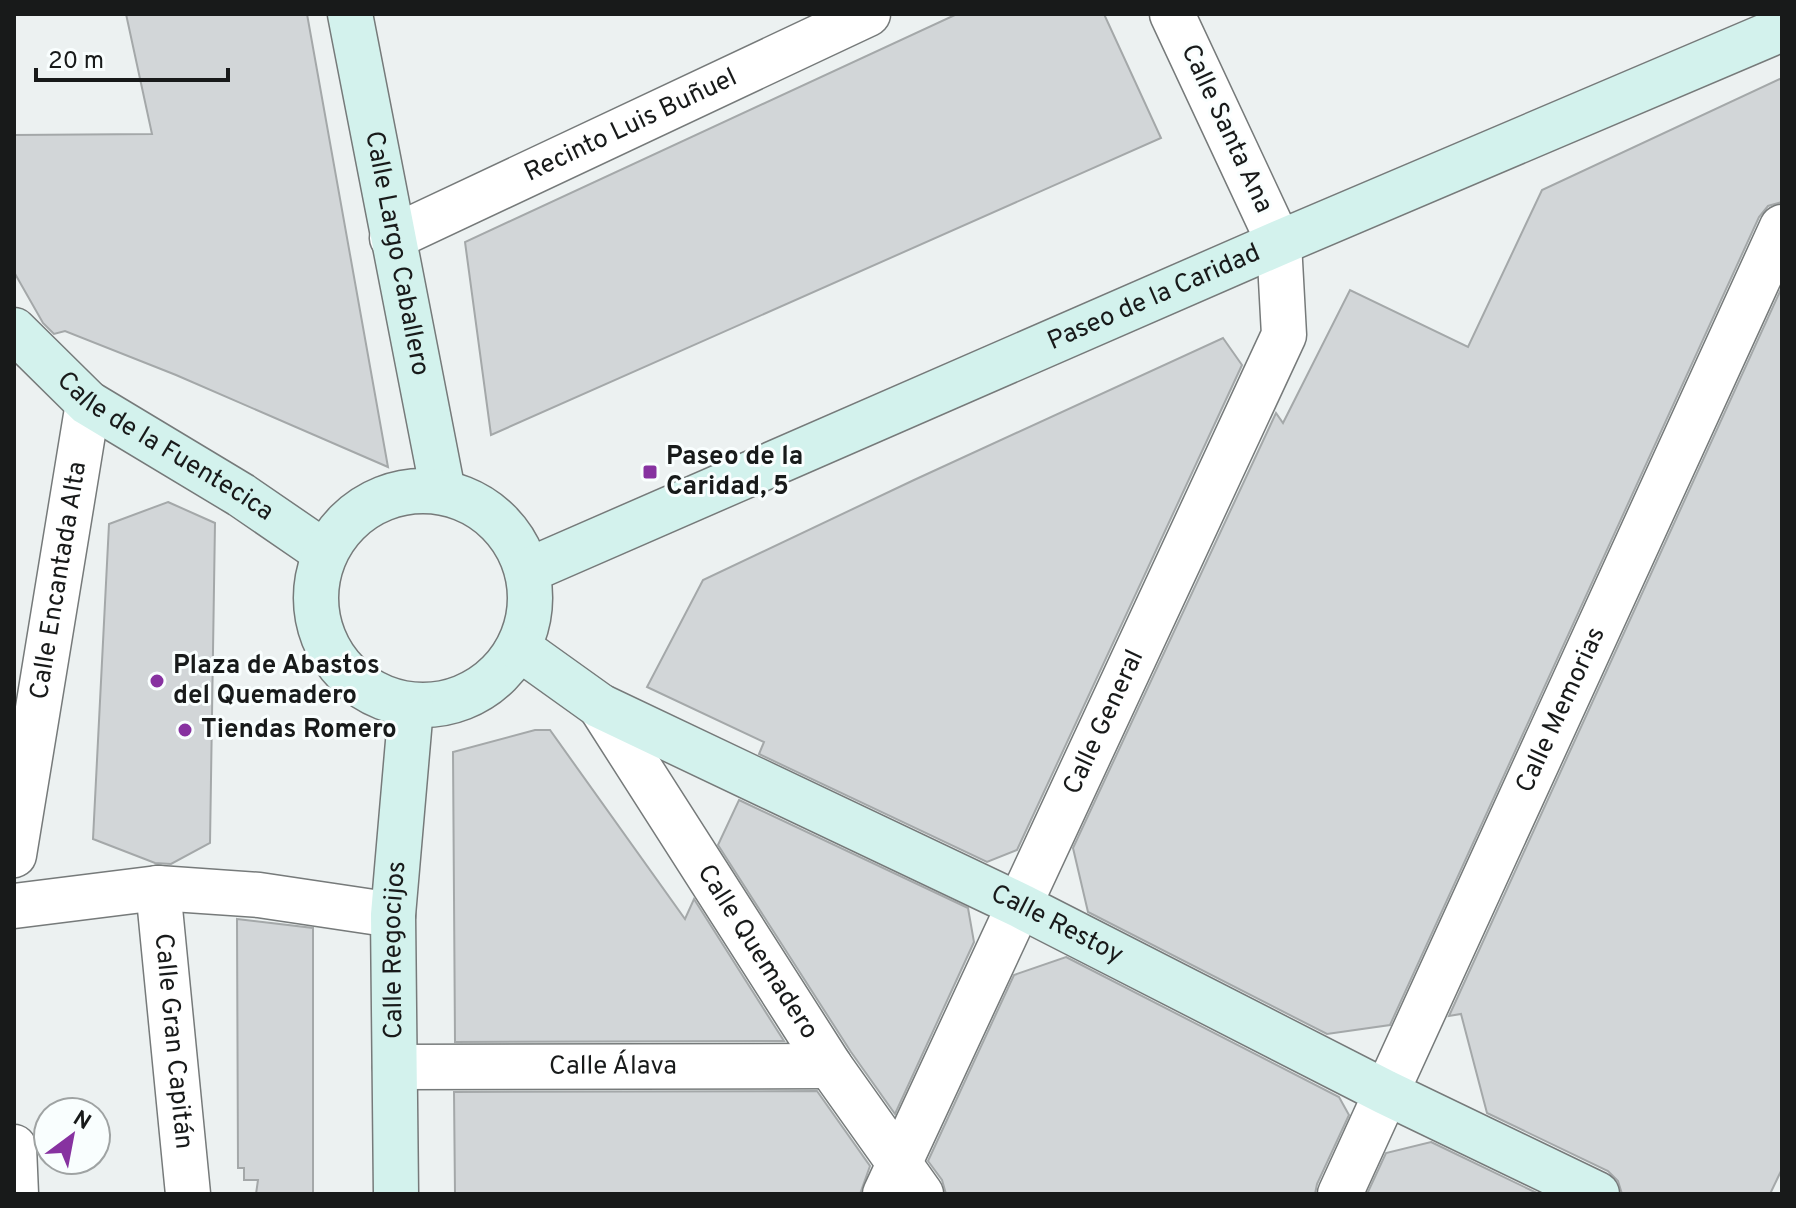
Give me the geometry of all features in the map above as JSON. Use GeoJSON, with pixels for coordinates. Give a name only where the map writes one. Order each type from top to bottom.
{"type":"FeatureCollection","features":[{"type":"Feature","properties":{"kind":"street","name":"Calle Largo Caballero"},"geometry":{"type":"LineString","coordinates":[[350,14],[443,492]]}},
{"type":"Feature","properties":{"kind":"street","name":"Recinto Luis Buñuel"},"geometry":{"type":"LineString","coordinates":[[392,238],[868,14]]}},
{"type":"Feature","properties":{"kind":"street","name":"Calle Santa Ana"},"geometry":{"type":"LineString","coordinates":[[1172,14],[1279,243]]}},
{"type":"Feature","properties":{"kind":"street","name":"Paseo de la Caridad"},"geometry":{"type":"LineString","coordinates":[[527,571],[1279,243],[1782,29]]}},
{"type":"Feature","properties":{"kind":"street","name":"Calle Memorias"},"geometry":{"type":"LineString","coordinates":[[1340,1194],[1782,227]]}},
{"type":"Feature","properties":{"kind":"street","name":"Calle General"},"geometry":{"type":"LineString","coordinates":[[902,1184],[1021,906],[1284,335],[1279,243]]}},
{"type":"Feature","properties":{"kind":"street","name":"Calle de la Fuentecica"},"geometry":{"type":"LineString","coordinates":[[14,330],[88,403],[241,495],[324,552]]}},
{"type":"Feature","properties":{"kind":"street","name":"Calle Encantada Alta"},"geometry":{"type":"LineString","coordinates":[[14,855],[88,403]]}},
{"type":"Feature","properties":{"kind":"street"},"geometry":{"type":"LineString","coordinates":[[417,491],[443,492],[478,505],[499,522],[521,552],[527,571],[531,608],[519,648],[488,686],[449,704],[411,707],[366,691],[338,666],[319,632],[316,576],[324,552],[351,517],[371,503],[417,491]]}},
{"type":"Feature","properties":{"kind":"street","name":"Calle Restoy"},"geometry":{"type":"LineString","coordinates":[[519,648],[600,706],[1021,906],[1385,1092],[1597,1194]]}},
{"type":"Feature","properties":{"kind":"street","name":"Calle Quemadero"},"geometry":{"type":"LineString","coordinates":[[600,706],[902,1184]]}},
{"type":"Feature","properties":{"kind":"street","name":"Calle Regocijos"},"geometry":{"type":"LineString","coordinates":[[396,1194],[393,915],[411,707]]}},
{"type":"Feature","properties":{"kind":"street"},"geometry":{"type":"LineString","coordinates":[[14,906],[158,888],[259,895],[393,915]]}},
{"type":"Feature","properties":{"kind":"street","name":"Calle Gran Capitán"},"geometry":{"type":"LineString","coordinates":[[158,888],[188,1194]]}},
{"type":"Feature","properties":{"kind":"street","name":"Calle Álava"},"geometry":{"type":"LineString","coordinates":[[395,1067],[830,1066]]}},
{"type":"Feature","properties":{"kind":"street"},"geometry":{"type":"LineString","coordinates":[[14,1147],[16,1194]]}},
{"type":"Feature","properties":{"kind":"building"},"geometry":{"type":"Polygon","coordinates":[[[126,14],[307,14],[388,467],[176,375],[65,331],[54,334],[43,323],[14,272],[14,135],[152,134],[126,14]]]}},
{"type":"Feature","properties":{"kind":"building"},"geometry":{"type":"Polygon","coordinates":[[[957,14],[1104,14],[1161,138],[491,435],[465,242],[957,14]]]}},
{"type":"Feature","properties":{"kind":"building"},"geometry":{"type":"Polygon","coordinates":[[[1782,78],[1782,202],[1768,206],[1759,217],[1390,1025],[1327,1034],[1088,912],[1073,848],[1276,413],[1283,423],[1350,290],[1468,347],[1542,190],[1782,78]]]}},
{"type":"Feature","properties":{"kind":"building"},"geometry":{"type":"Polygon","coordinates":[[[1782,287],[1782,1169],[1770,1194],[1622,1194],[1618,1181],[1608,1171],[1487,1113],[1461,1014],[1449,1016],[1782,287]]]}},
{"type":"Feature","properties":{"kind":"building"},"geometry":{"type":"Polygon","coordinates":[[[1223,338],[1242,365],[1017,850],[987,862],[759,754],[764,742],[647,687],[703,580],[1223,338]]]}},
{"type":"Feature","properties":{"kind":"building","name":"Plaza de Abastos del Quemadero"},"geometry":{"type":"Polygon","coordinates":[[[168,502],[215,523],[210,843],[171,864],[155,863],[93,839],[109,524],[168,502]]]}},
{"type":"Feature","properties":{"kind":"building"},"geometry":{"type":"Polygon","coordinates":[[[535,730],[550,730],[685,919],[694,899],[784,1041],[455,1042],[453,752],[535,730]]]}},
{"type":"Feature","properties":{"kind":"building"},"geometry":{"type":"Polygon","coordinates":[[[739,800],[968,908],[974,942],[895,1114],[851,1052],[718,845],[739,800]]]}},
{"type":"Feature","properties":{"kind":"building"},"geometry":{"type":"Polygon","coordinates":[[[237,919],[313,928],[313,1194],[256,1194],[258,1180],[244,1180],[244,1168],[238,1168],[237,919]]]}},
{"type":"Feature","properties":{"kind":"building"},"geometry":{"type":"Polygon","coordinates":[[[1066,957],[1339,1097],[1349,1115],[1315,1194],[946,1194],[942,1180],[928,1161],[1014,975],[1066,957]]]}},
{"type":"Feature","properties":{"kind":"building"},"geometry":{"type":"Polygon","coordinates":[[[817,1091],[870,1166],[860,1194],[455,1194],[454,1092],[817,1091]]]}},
{"type":"Feature","properties":{"kind":"building"},"geometry":{"type":"Polygon","coordinates":[[[1431,1142],[1539,1194],[1367,1194],[1386,1153],[1431,1142]]]}},
{"type":"Feature","properties":{"kind":"place","name":"Paseo de la Caridad, 5"},"geometry":{"type":"Point","coordinates":[650,472]}},
{"type":"Feature","properties":{"kind":"place","name":"Plaza de Abastos del Quemadero"},"geometry":{"type":"Point","coordinates":[157,681]}},
{"type":"Feature","properties":{"kind":"place","name":"Tiendas Romero"},"geometry":{"type":"Point","coordinates":[185,730]}}]}
